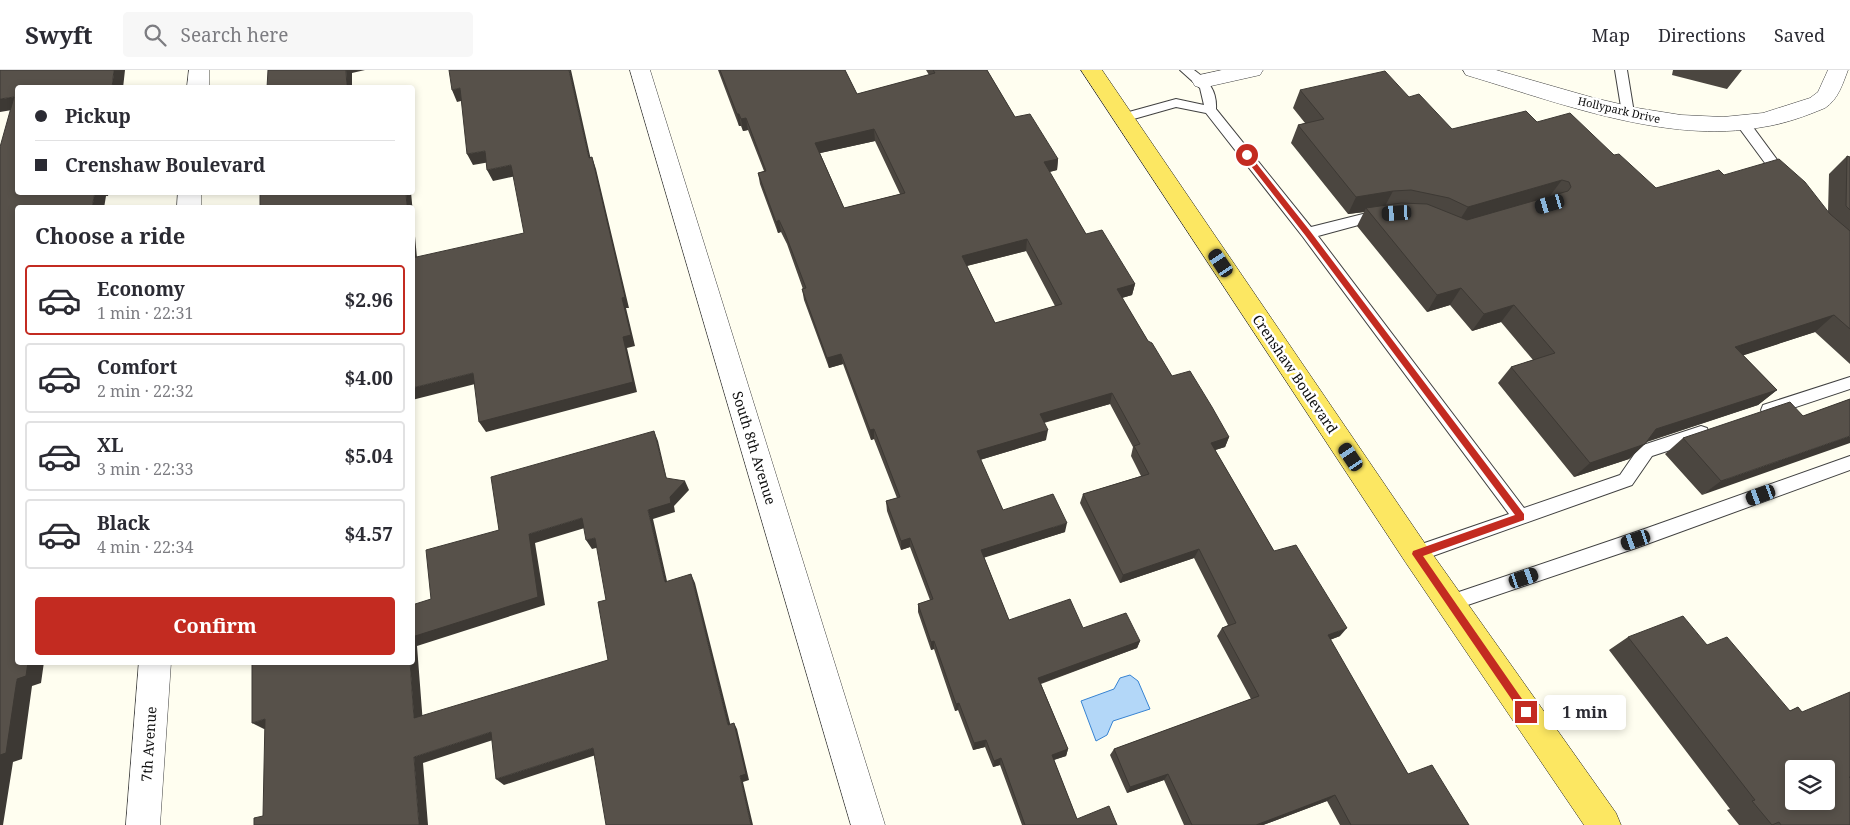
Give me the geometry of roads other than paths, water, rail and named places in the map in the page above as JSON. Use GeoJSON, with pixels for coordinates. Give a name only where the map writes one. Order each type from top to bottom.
{"type":"FeatureCollection","features":[{"type":"Feature","properties":{"kind":"main road","name":"Crenshaw Boulevard"},"geometry":{"type":"LineString","coordinates":[[1091,70],[1416,554],[1604,825]]}},
{"type":"Feature","properties":{"kind":"street"},"geometry":{"type":"LineString","coordinates":[[198,85],[199,70]]}},
{"type":"Feature","properties":{"kind":"street","name":"South 8th Avenue"},"geometry":{"type":"LineString","coordinates":[[640,70],[868,825]]}},
{"type":"Feature","properties":{"kind":"street"},"geometry":{"type":"LineString","coordinates":[[1194,76],[1253,70]]}},
{"type":"Feature","properties":{"kind":"street","name":"Hollypark Drive"},"geometry":{"type":"LineString","coordinates":[[1472,70],[1657,120],[1717,125],[1782,117],[1823,100],[1838,70]]}},
{"type":"Feature","properties":{"kind":"street","name":"7th Avenue"},"geometry":{"type":"LineString","coordinates":[[142,825],[155,665]]}},
{"type":"Feature","properties":{"kind":"lane"},"geometry":{"type":"LineString","coordinates":[[1621,70],[1628,113]]}},
{"type":"Feature","properties":{"kind":"lane"},"geometry":{"type":"LineString","coordinates":[[1194,76],[1212,96],[1210,110]]}},
{"type":"Feature","properties":{"kind":"lane"},"geometry":{"type":"LineString","coordinates":[[1123,118],[1176,103],[1210,110],[1308,233],[1521,517]]}},
{"type":"Feature","properties":{"kind":"lane"},"geometry":{"type":"LineString","coordinates":[[1742,122],[1795,194]]}},
{"type":"Feature","properties":{"kind":"lane"},"geometry":{"type":"LineString","coordinates":[[1308,233],[1377,214],[1397,213]]}},
{"type":"Feature","properties":{"kind":"lane"},"geometry":{"type":"LineString","coordinates":[[1757,414],[1850,383]]}},
{"type":"Feature","properties":{"kind":"lane"},"geometry":{"type":"LineString","coordinates":[[1416,554],[1626,480],[1646,451],[1720,426]]}},
{"type":"Feature","properties":{"kind":"lane"},"geometry":{"type":"LineString","coordinates":[[1450,602],[1636,540],[1850,463]]}},
{"type":"Feature","properties":{"kind":"water"},"geometry":{"type":"Polygon","coordinates":[[[1130,675],[1138,681],[1150,709],[1113,721],[1107,735],[1096,741],[1081,701],[1114,689],[1120,678],[1130,675]]]}}]}
